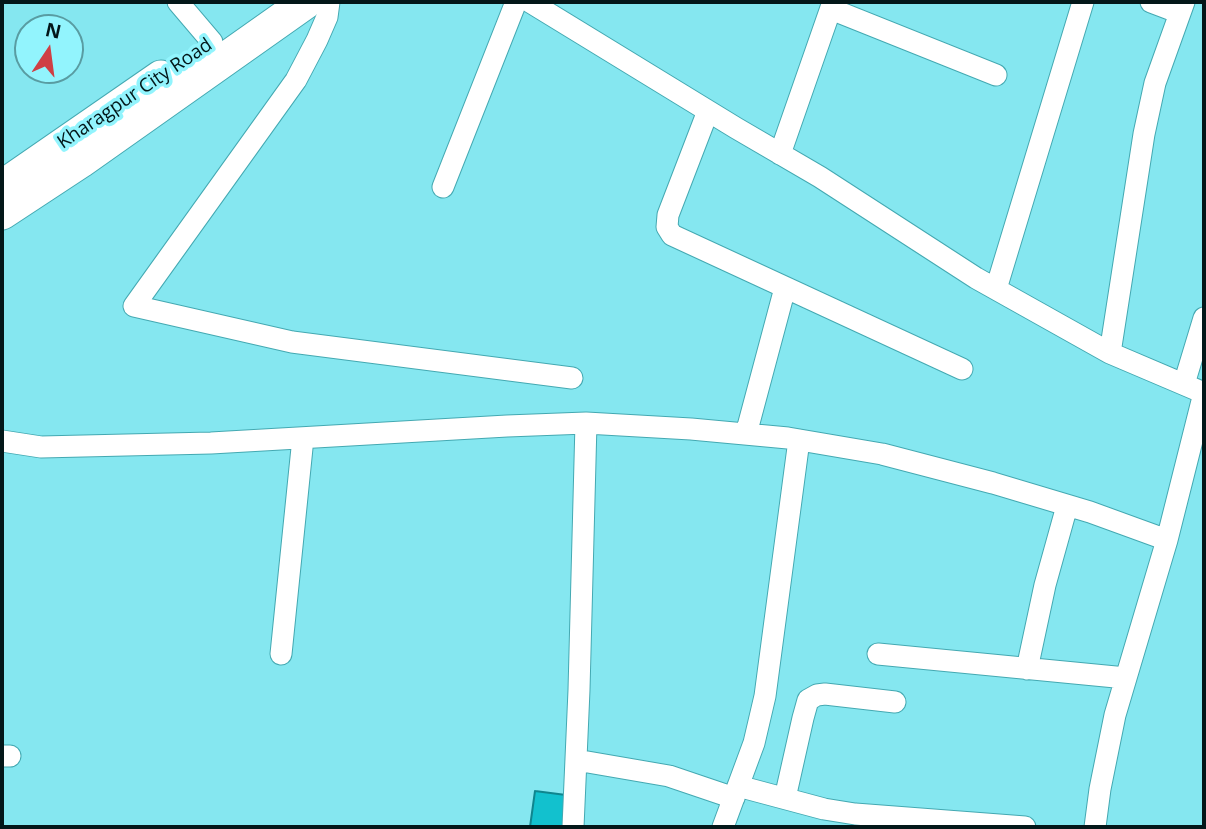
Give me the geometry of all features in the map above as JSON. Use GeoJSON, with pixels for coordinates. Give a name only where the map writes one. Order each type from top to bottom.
{"type":"FeatureCollection","features":[{"type":"Feature","properties":{"kind":"main road","name":"Kharagpur City Road"},"geometry":{"type":"LineString","coordinates":[[2,187],[268,2]]}},
{"type":"Feature","properties":{"kind":"main road"},"geometry":{"type":"LineString","coordinates":[[2,213],[81,161],[306,2]]}},
{"type":"Feature","properties":{"kind":"street"},"geometry":{"type":"LineString","coordinates":[[178,2],[212,42]]}},
{"type":"Feature","properties":{"kind":"street"},"geometry":{"type":"LineString","coordinates":[[329,2],[327,17],[296,80],[134,306],[292,342],[572,378]]}},
{"type":"Feature","properties":{"kind":"street"},"geometry":{"type":"LineString","coordinates":[[443,187],[516,2]]}},
{"type":"Feature","properties":{"kind":"street"},"geometry":{"type":"LineString","coordinates":[[530,2],[996,289],[1110,353],[1198,390]]}},
{"type":"Feature","properties":{"kind":"street"},"geometry":{"type":"LineString","coordinates":[[996,289],[1083,2]]}},
{"type":"Feature","properties":{"kind":"street"},"geometry":{"type":"LineString","coordinates":[[1110,353],[1142,147],[1155,83],[1182,7],[1151,2]]}},
{"type":"Feature","properties":{"kind":"street"},"geometry":{"type":"LineString","coordinates":[[780,154],[832,6],[996,75]]}},
{"type":"Feature","properties":{"kind":"street"},"geometry":{"type":"LineString","coordinates":[[708,111],[668,215],[667,226],[672,235],[962,369]]}},
{"type":"Feature","properties":{"kind":"street"},"geometry":{"type":"LineString","coordinates":[[746,434],[785,288]]}},
{"type":"Feature","properties":{"kind":"street"},"geometry":{"type":"LineString","coordinates":[[1095,827],[1115,715],[1167,540],[1198,390],[1204,318]]}},
{"type":"Feature","properties":{"kind":"street"},"geometry":{"type":"LineString","coordinates":[[573,827],[586,423]]}},
{"type":"Feature","properties":{"kind":"street"},"geometry":{"type":"LineString","coordinates":[[2,441],[41,447],[211,443],[586,423],[691,429],[799,440],[883,453],[993,483],[1167,540]]}},
{"type":"Feature","properties":{"kind":"street"},"geometry":{"type":"LineString","coordinates":[[281,654],[303,438]]}},
{"type":"Feature","properties":{"kind":"street"},"geometry":{"type":"LineString","coordinates":[[723,827],[754,743],[765,696],[799,440]]}},
{"type":"Feature","properties":{"kind":"street"},"geometry":{"type":"LineString","coordinates":[[1027,669],[1045,585],[1067,506]]}},
{"type":"Feature","properties":{"kind":"street"},"geometry":{"type":"LineString","coordinates":[[878,654],[1126,678]]}},
{"type":"Feature","properties":{"kind":"street"},"geometry":{"type":"LineString","coordinates":[[785,798],[808,700],[825,694],[895,702]]}},
{"type":"Feature","properties":{"kind":"street"},"geometry":{"type":"LineString","coordinates":[[576,760],[903,822],[1025,827]]}},
{"type":"Feature","properties":{"kind":"building"},"geometry":{"type":"Polygon","coordinates":[[[535,791],[566,795],[565,827],[530,827],[535,791]]]}}]}
